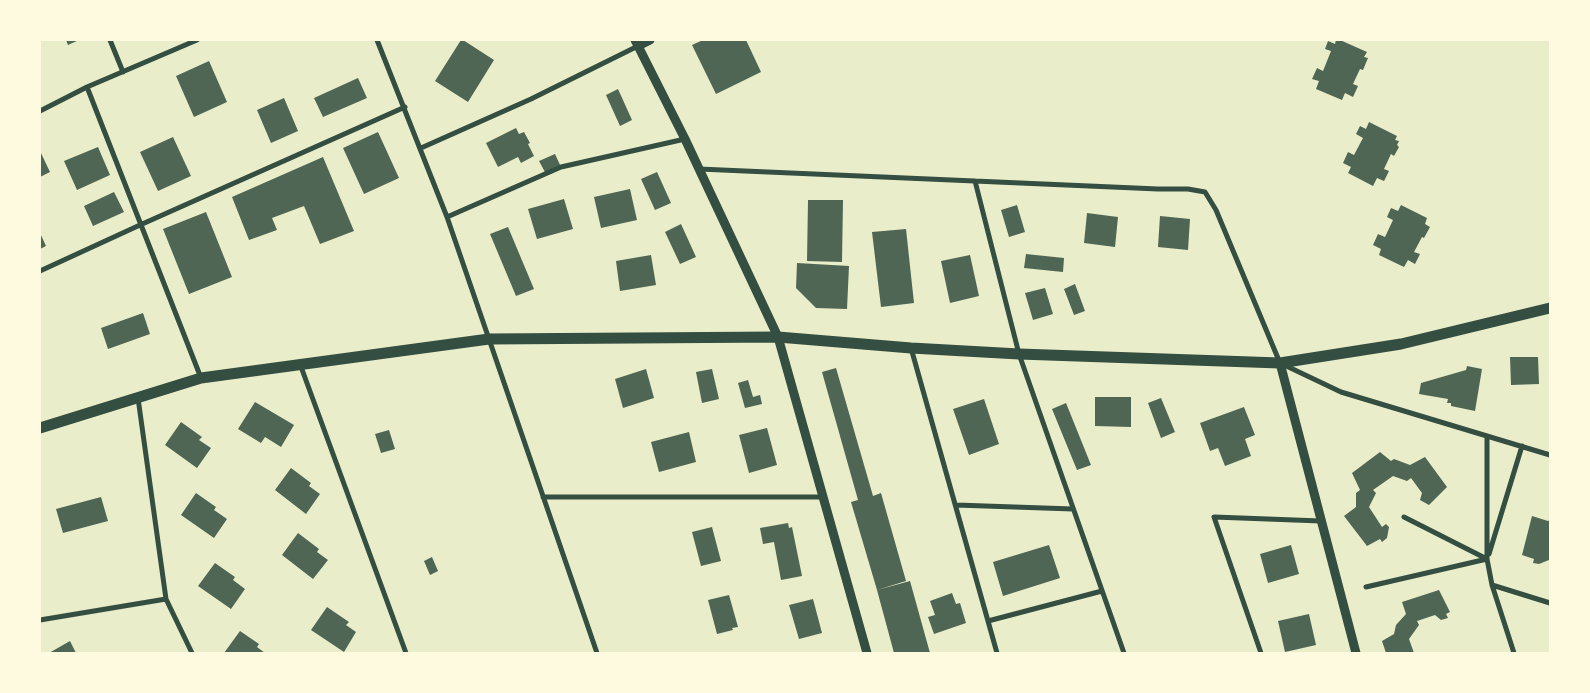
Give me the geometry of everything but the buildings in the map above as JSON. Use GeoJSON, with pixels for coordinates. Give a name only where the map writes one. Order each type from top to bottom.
{"type":"FeatureCollection","features":[{"type":"Feature","properties":{"kind":"main road"},"geometry":{"type":"LineString","coordinates":[[40,428],[202,378],[489,338],[778,337],[911,348],[1019,354],[1280,363],[1401,344],[1550,308]]}},
{"type":"Feature","properties":{"kind":"street"},"geometry":{"type":"LineString","coordinates":[[110,40],[123,72]]}},
{"type":"Feature","properties":{"kind":"street"},"geometry":{"type":"LineString","coordinates":[[40,111],[87,87],[197,40]]}},
{"type":"Feature","properties":{"kind":"street"},"geometry":{"type":"LineString","coordinates":[[378,40],[447,217],[597,653]]}},
{"type":"Feature","properties":{"kind":"street"},"geometry":{"type":"LineString","coordinates":[[421,148],[531,99],[637,43],[650,40]]}},
{"type":"Feature","properties":{"kind":"street"},"geometry":{"type":"LineString","coordinates":[[637,43],[699,168],[778,337],[867,653]]}},
{"type":"Feature","properties":{"kind":"street"},"geometry":{"type":"LineString","coordinates":[[87,87],[202,378]]}},
{"type":"Feature","properties":{"kind":"street"},"geometry":{"type":"LineString","coordinates":[[40,271],[405,108]]}},
{"type":"Feature","properties":{"kind":"street"},"geometry":{"type":"LineString","coordinates":[[447,217],[561,167],[685,139]]}},
{"type":"Feature","properties":{"kind":"street"},"geometry":{"type":"LineString","coordinates":[[699,168],[1188,189],[1205,192],[1216,210],[1280,363],[1356,653]]}},
{"type":"Feature","properties":{"kind":"street"},"geometry":{"type":"LineString","coordinates":[[975,181],[1019,354],[1124,653]]}},
{"type":"Feature","properties":{"kind":"street"},"geometry":{"type":"LineString","coordinates":[[911,348],[998,653]]}},
{"type":"Feature","properties":{"kind":"street"},"geometry":{"type":"LineString","coordinates":[[1280,363],[1341,392],[1550,455]]}},
{"type":"Feature","properties":{"kind":"street"},"geometry":{"type":"LineString","coordinates":[[300,364],[406,653]]}},
{"type":"Feature","properties":{"kind":"street"},"geometry":{"type":"LineString","coordinates":[[138,398],[166,599],[192,653]]}},
{"type":"Feature","properties":{"kind":"street"},"geometry":{"type":"LineString","coordinates":[[1487,436],[1488,559],[1492,585],[1514,653]]}},
{"type":"Feature","properties":{"kind":"street"},"geometry":{"type":"LineString","coordinates":[[1488,559],[1522,446]]}},
{"type":"Feature","properties":{"kind":"street"},"geometry":{"type":"LineString","coordinates":[[543,497],[824,497]]}},
{"type":"Feature","properties":{"kind":"street"},"geometry":{"type":"LineString","coordinates":[[956,506],[1073,509]]}},
{"type":"Feature","properties":{"kind":"street"},"geometry":{"type":"LineString","coordinates":[[1262,653],[1214,517],[1321,521]]}},
{"type":"Feature","properties":{"kind":"street"},"geometry":{"type":"LineString","coordinates":[[1404,517],[1488,559]]}},
{"type":"Feature","properties":{"kind":"street"},"geometry":{"type":"LineString","coordinates":[[1366,587],[1488,559]]}},
{"type":"Feature","properties":{"kind":"street"},"geometry":{"type":"LineString","coordinates":[[1492,585],[1550,604]]}},
{"type":"Feature","properties":{"kind":"street"},"geometry":{"type":"LineString","coordinates":[[988,621],[1102,592]]}},
{"type":"Feature","properties":{"kind":"street"},"geometry":{"type":"LineString","coordinates":[[40,620],[166,599]]}}]}
